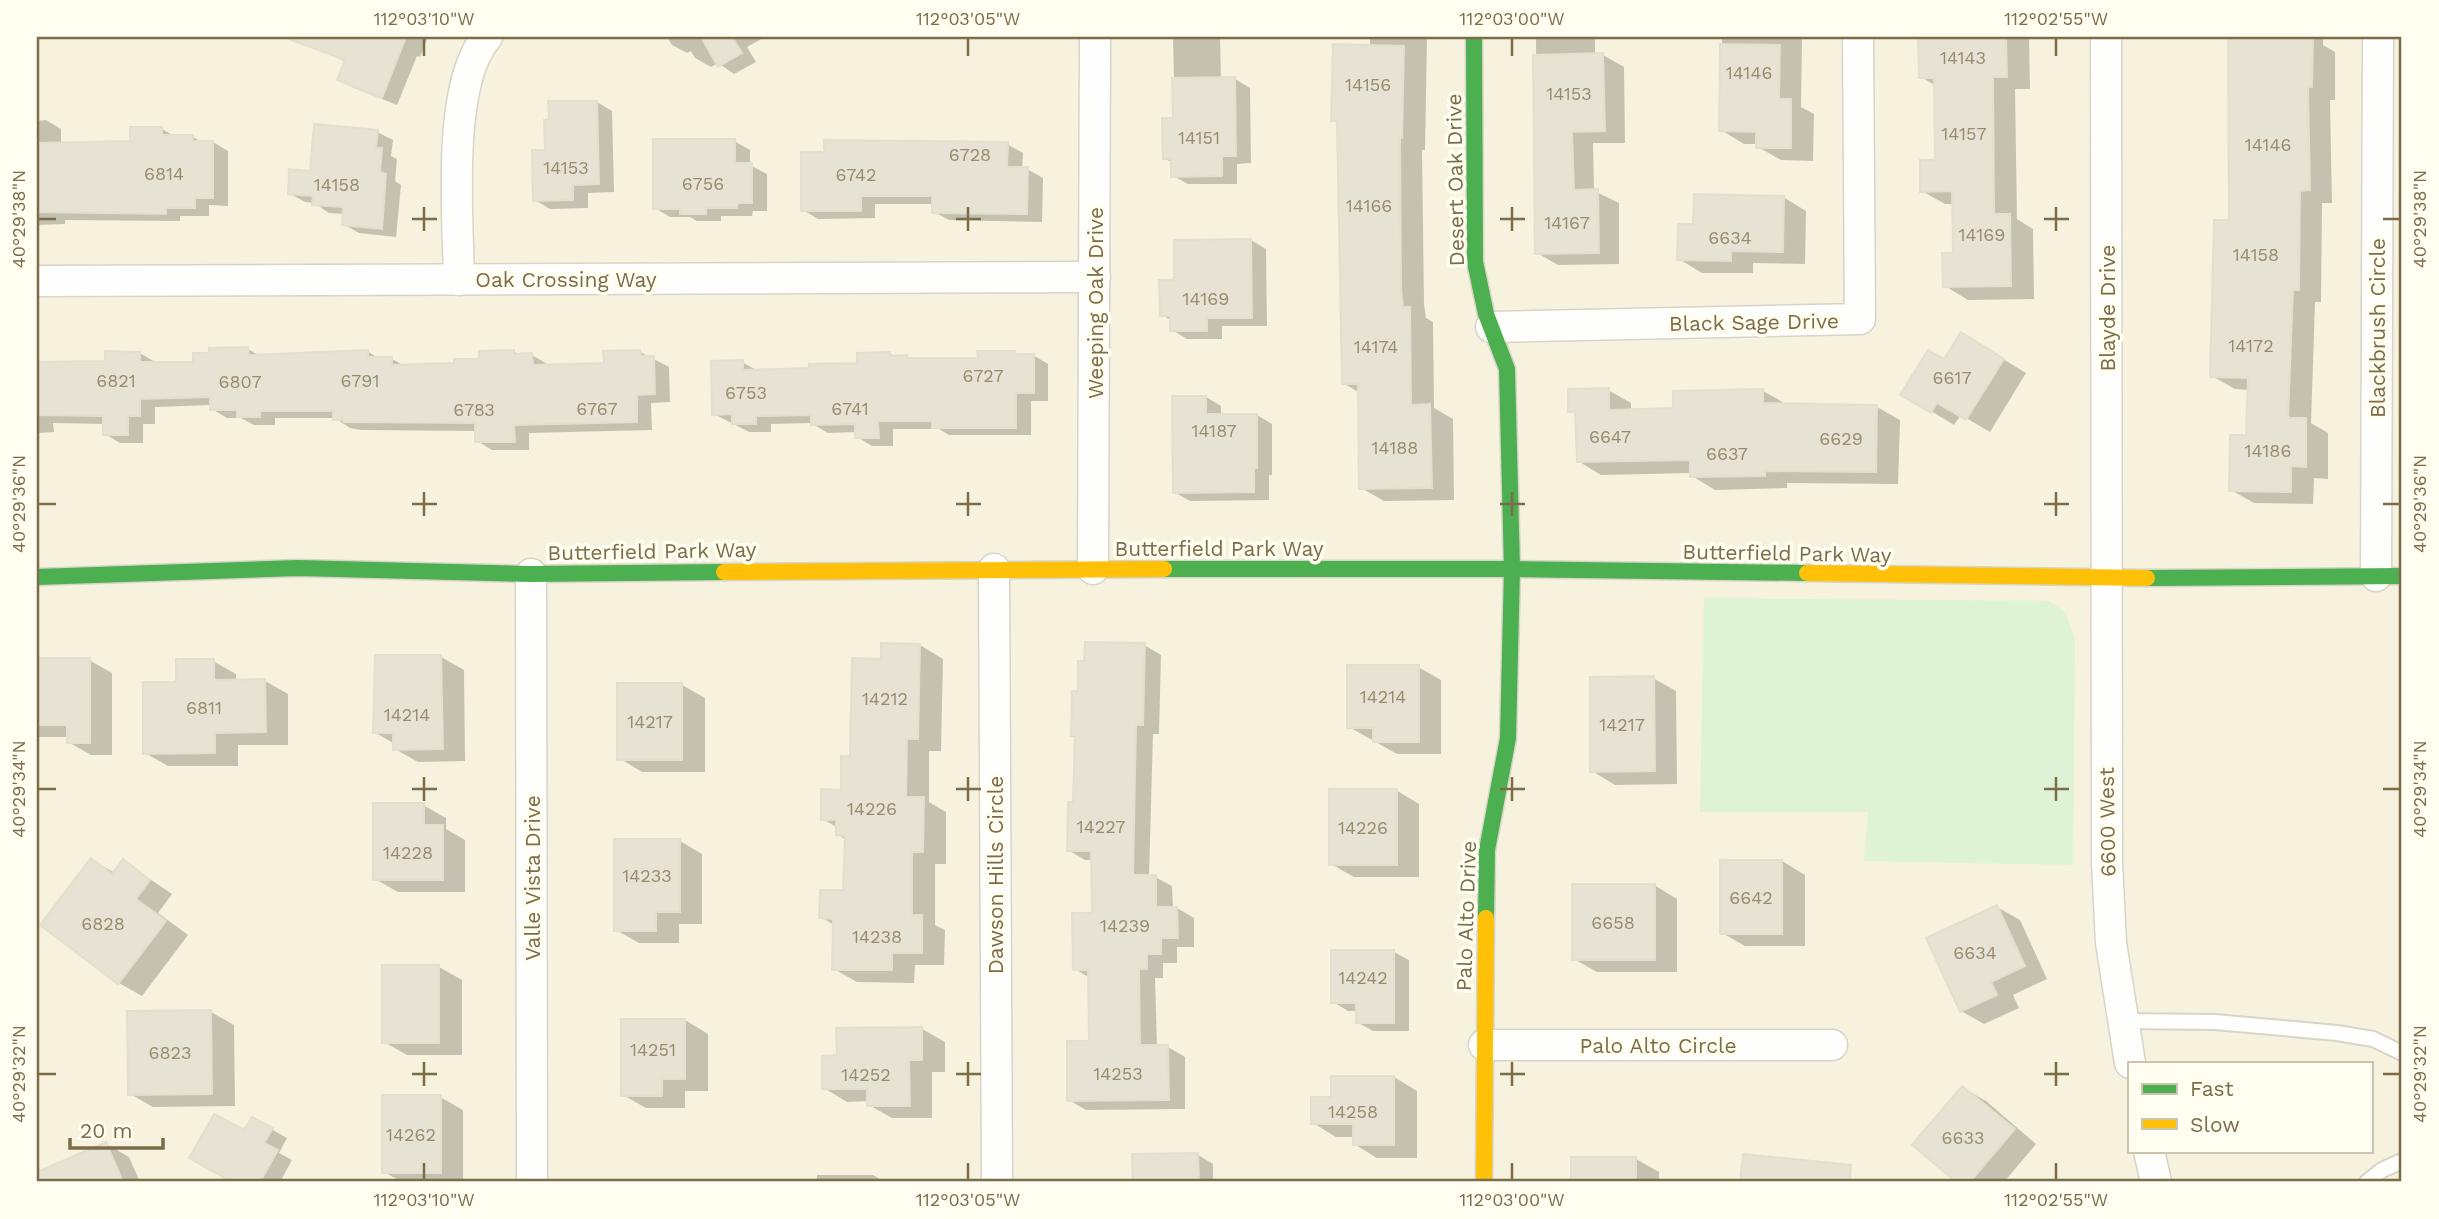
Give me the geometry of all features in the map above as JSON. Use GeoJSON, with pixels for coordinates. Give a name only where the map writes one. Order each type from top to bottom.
{"type":"FeatureCollection","features":[{"type":"Feature","properties":{"kind":"street"},"geometry":{"type":"LineString","coordinates":[[459,280],[460,113],[478,47],[487,37]]}},
{"type":"Feature","properties":{"kind":"street","name":"Weeping Oak Drive"},"geometry":{"type":"LineString","coordinates":[[1093,569],[1095,37]]}},
{"type":"Feature","properties":{"kind":"street","name":"Desert Oak Drive"},"geometry":{"type":"LineString","coordinates":[[1474,37],[1475,262],[1491,327],[1507,369],[1512,569]]}},
{"type":"Feature","properties":{"kind":"street","name":"Black Sage Drive"},"geometry":{"type":"LineString","coordinates":[[1491,327],[1860,319],[1858,37]]}},
{"type":"Feature","properties":{"kind":"street","name":"Blayde Drive"},"geometry":{"type":"LineString","coordinates":[[2106,37],[2109,578]]}},
{"type":"Feature","properties":{"kind":"street","name":"Blackbrush Circle"},"geometry":{"type":"LineString","coordinates":[[2378,37],[2389,576]]}},
{"type":"Feature","properties":{"kind":"street","name":"Oak Crossing Way"},"geometry":{"type":"LineString","coordinates":[[37,281],[1095,277]]}},
{"type":"Feature","properties":{"kind":"street","name":"Butterfield Park Way"},"geometry":{"type":"LineString","coordinates":[[37,577],[298,568],[531,574],[994,569],[1512,569],[2109,578],[2389,576]]}},
{"type":"Feature","properties":{"kind":"street","name":"Dawson Hills Circle"},"geometry":{"type":"LineString","coordinates":[[994,569],[998,1182]]}},
{"type":"Feature","properties":{"kind":"street","name":"Palo Alto Drive"},"geometry":{"type":"LineString","coordinates":[[1484,1182],[1486,850],[1508,738],[1512,569]]}},
{"type":"Feature","properties":{"kind":"street","name":"Valle Vista Drive"},"geometry":{"type":"LineString","coordinates":[[531,574],[532,1182]]}},
{"type":"Feature","properties":{"kind":"street","name":"6600 West"},"geometry":{"type":"LineString","coordinates":[[2109,578],[2106,631],[2107,862],[2111,943],[2130,1062]]}},
{"type":"Feature","properties":{"kind":"street","name":"Palo Alto Circle"},"geometry":{"type":"LineString","coordinates":[[1484,1045],[1832,1045]]}},
{"type":"Feature","properties":{"kind":"street"},"geometry":{"type":"LineString","coordinates":[[2149,1152],[2156,1182]]}},
{"type":"Feature","properties":{"kind":"lane"},"geometry":{"type":"LineString","coordinates":[[2122,1021],[2216,1022],[2337,1034],[2373,1039],[2402,1053]]}},
{"type":"Feature","properties":{"kind":"lane"},"geometry":{"type":"LineString","coordinates":[[2367,1182],[2382,1170],[2402,1161]]}},
{"type":"Feature","properties":{"kind":"shaded area"},"geometry":{"type":"Polygon","coordinates":[[[37,37],[2402,37],[2402,1182],[37,1182],[37,37]]]}},
{"type":"Feature","properties":{"kind":"green space"},"geometry":{"type":"Polygon","coordinates":[[[1704,598],[2049,601],[2066,613],[2075,640],[2073,865],[1864,861],[1868,812],[1700,812],[1704,598]]]}},
{"type":"Feature","properties":{"kind":"building"},"geometry":{"type":"Polygon","coordinates":[[[289,37],[406,37],[382,98],[337,80],[345,60],[289,37]]]}},
{"type":"Feature","properties":{"kind":"building"},"geometry":{"type":"Polygon","coordinates":[[[701,37],[732,37],[742,53],[718,67],[701,37]]]}},
{"type":"Feature","properties":{"kind":"building"},"geometry":{"type":"Polygon","coordinates":[[[1918,37],[2006,37],[2007,77],[1993,77],[1994,214],[2010,214],[2011,286],[1943,287],[1942,253],[1953,253],[1952,191],[1920,192],[1920,160],[1935,160],[1934,78],[1919,78],[1918,37]]]}},
{"type":"Feature","properties":{"kind":"building"},"geometry":{"type":"Polygon","coordinates":[[[2228,37],[2313,37],[2312,87],[2308,87],[2310,190],[2300,191],[2299,290],[2293,290],[2288,418],[2306,418],[2306,467],[2291,466],[2291,492],[2229,491],[2230,435],[2246,435],[2248,378],[2210,377],[2214,220],[2229,220],[2228,37]]]}},
{"type":"Feature","properties":{"kind":"building"},"geometry":{"type":"Polygon","coordinates":[[[1333,44],[1404,46],[1400,138],[1401,290],[1403,307],[1410,307],[1411,405],[1430,404],[1432,488],[1359,489],[1358,384],[1342,384],[1337,121],[1331,121],[1333,44]]]}},
{"type":"Feature","properties":{"kind":"building"},"geometry":{"type":"Polygon","coordinates":[[[1720,44],[1780,45],[1779,99],[1791,99],[1791,148],[1756,148],[1756,132],[1719,131],[1720,44]]]}},
{"type":"Feature","properties":{"kind":"building"},"geometry":{"type":"Polygon","coordinates":[[[1603,53],[1605,131],[1572,132],[1574,190],[1598,189],[1599,253],[1535,254],[1533,55],[1603,53]]]}},
{"type":"Feature","properties":{"kind":"building"},"geometry":{"type":"Polygon","coordinates":[[[1235,77],[1236,156],[1222,156],[1222,176],[1171,177],[1171,159],[1163,159],[1162,118],[1173,118],[1172,78],[1235,77]]]}},
{"type":"Feature","properties":{"kind":"building"},"geometry":{"type":"Polygon","coordinates":[[[548,101],[597,101],[599,184],[573,185],[573,200],[533,201],[532,150],[545,150],[544,120],[549,119],[548,101]]]}},
{"type":"Feature","properties":{"kind":"building"},"geometry":{"type":"Polygon","coordinates":[[[314,124],[378,130],[376,148],[382,148],[380,172],[386,174],[382,229],[342,225],[343,207],[312,205],[313,196],[288,194],[289,169],[310,171],[314,124]]]}},
{"type":"Feature","properties":{"kind":"building"},"geometry":{"type":"Polygon","coordinates":[[[130,127],[162,127],[162,135],[193,135],[193,141],[213,141],[213,198],[195,198],[195,208],[166,208],[166,214],[37,212],[37,143],[130,141],[130,127]]]}},
{"type":"Feature","properties":{"kind":"building"},"geometry":{"type":"Polygon","coordinates":[[[653,139],[735,139],[735,163],[752,163],[752,203],[738,203],[737,208],[706,208],[706,214],[680,214],[680,209],[653,209],[653,139]]]}},
{"type":"Feature","properties":{"kind":"building"},"geometry":{"type":"Polygon","coordinates":[[[824,140],[1008,142],[1007,167],[1028,167],[1027,214],[932,213],[932,196],[861,196],[861,211],[801,211],[801,152],[824,152],[824,140]]]}},
{"type":"Feature","properties":{"kind":"building"},"geometry":{"type":"Polygon","coordinates":[[[1694,194],[1784,196],[1783,252],[1731,251],[1731,261],[1677,260],[1678,224],[1693,224],[1694,194]]]}},
{"type":"Feature","properties":{"kind":"building"},"geometry":{"type":"Polygon","coordinates":[[[1251,239],[1252,318],[1207,318],[1207,331],[1170,331],[1170,316],[1160,316],[1159,280],[1174,280],[1174,240],[1251,239]]]}},
{"type":"Feature","properties":{"kind":"building"},"geometry":{"type":"Polygon","coordinates":[[[1961,332],[2004,359],[1966,420],[1937,403],[1931,413],[1900,395],[1928,350],[1944,359],[1961,332]]]}},
{"type":"Feature","properties":{"kind":"building"},"geometry":{"type":"Polygon","coordinates":[[[248,347],[249,355],[368,350],[368,357],[392,357],[392,365],[454,363],[454,359],[479,359],[479,351],[514,350],[514,354],[532,353],[533,365],[604,363],[603,351],[640,350],[641,356],[654,356],[655,394],[637,395],[637,422],[514,425],[515,442],[475,442],[475,423],[344,422],[333,420],[333,411],[260,411],[260,417],[237,417],[237,410],[210,410],[210,397],[140,399],[140,416],[128,416],[128,435],[103,435],[103,416],[37,415],[37,362],[105,361],[105,351],[140,352],[140,362],[193,362],[193,353],[209,353],[209,348],[248,347]]]}},
{"type":"Feature","properties":{"kind":"building"},"geometry":{"type":"Polygon","coordinates":[[[977,351],[1034,354],[1034,393],[1016,393],[1016,428],[932,428],[932,421],[878,421],[879,438],[855,438],[855,424],[811,425],[811,415],[756,416],[756,424],[732,424],[732,414],[712,415],[711,361],[743,360],[743,370],[809,368],[809,364],[857,363],[857,353],[890,352],[890,356],[907,355],[907,358],[978,358],[977,351]]]}},
{"type":"Feature","properties":{"kind":"building"},"geometry":{"type":"Polygon","coordinates":[[[1609,388],[1609,410],[1673,408],[1673,391],[1763,389],[1763,403],[1877,405],[1876,472],[1765,471],[1765,476],[1690,477],[1690,460],[1577,462],[1575,412],[1568,412],[1568,389],[1609,388]]]}},
{"type":"Feature","properties":{"kind":"building"},"geometry":{"type":"Polygon","coordinates":[[[1172,396],[1206,396],[1206,414],[1257,414],[1254,492],[1173,493],[1172,396]]]}},
{"type":"Feature","properties":{"kind":"building"},"geometry":{"type":"Polygon","coordinates":[[[1085,642],[1145,643],[1143,725],[1136,725],[1133,875],[1156,875],[1156,907],[1177,907],[1178,938],[1161,938],[1161,954],[1147,954],[1147,969],[1139,969],[1140,1045],[1168,1045],[1169,1100],[1067,1101],[1067,1041],[1089,1041],[1088,970],[1073,970],[1072,913],[1092,913],[1091,851],[1067,851],[1068,802],[1073,802],[1075,736],[1071,736],[1072,691],[1078,691],[1078,661],[1084,661],[1085,642]]]}},
{"type":"Feature","properties":{"kind":"building"},"geometry":{"type":"Polygon","coordinates":[[[881,643],[920,644],[918,739],[907,739],[906,797],[924,797],[923,852],[912,852],[912,915],[922,915],[922,953],[892,953],[892,970],[832,970],[833,919],[819,918],[820,890],[843,890],[845,836],[836,835],[836,820],[821,820],[821,789],[841,790],[841,756],[850,756],[852,658],[881,659],[881,643]]]}},
{"type":"Feature","properties":{"kind":"building"},"geometry":{"type":"Polygon","coordinates":[[[375,655],[441,655],[443,749],[393,750],[393,733],[373,733],[375,655]]]}},
{"type":"Feature","properties":{"kind":"building"},"geometry":{"type":"Polygon","coordinates":[[[37,658],[90,658],[90,743],[67,743],[67,725],[37,725],[37,658]]]}},
{"type":"Feature","properties":{"kind":"building"},"geometry":{"type":"Polygon","coordinates":[[[176,659],[214,659],[214,680],[265,679],[266,732],[215,733],[215,753],[143,754],[143,682],[176,682],[176,659]]]}},
{"type":"Feature","properties":{"kind":"building"},"geometry":{"type":"Polygon","coordinates":[[[1347,665],[1419,665],[1419,742],[1373,742],[1373,728],[1347,728],[1347,665]]]}},
{"type":"Feature","properties":{"kind":"building"},"geometry":{"type":"Polygon","coordinates":[[[1654,676],[1655,771],[1590,772],[1590,677],[1654,676]]]}},
{"type":"Feature","properties":{"kind":"building"},"geometry":{"type":"Polygon","coordinates":[[[617,683],[682,683],[682,760],[617,760],[617,683]]]}},
{"type":"Feature","properties":{"kind":"building"},"geometry":{"type":"Polygon","coordinates":[[[1329,789],[1397,789],[1397,865],[1329,865],[1329,789]]]}},
{"type":"Feature","properties":{"kind":"building"},"geometry":{"type":"Polygon","coordinates":[[[373,803],[424,803],[424,825],[443,825],[443,880],[373,880],[373,803]]]}},
{"type":"Feature","properties":{"kind":"building"},"geometry":{"type":"Polygon","coordinates":[[[614,839],[680,839],[680,912],[656,912],[656,931],[614,931],[614,839]]]}},
{"type":"Feature","properties":{"kind":"building"},"geometry":{"type":"Polygon","coordinates":[[[91,858],[112,874],[123,859],[150,880],[136,899],[166,921],[118,984],[40,925],[91,858]]]}},
{"type":"Feature","properties":{"kind":"building"},"geometry":{"type":"Polygon","coordinates":[[[1720,860],[1782,860],[1782,934],[1720,934],[1720,860]]]}},
{"type":"Feature","properties":{"kind":"building"},"geometry":{"type":"Polygon","coordinates":[[[1572,884],[1655,884],[1655,960],[1572,960],[1572,884]]]}},
{"type":"Feature","properties":{"kind":"building"},"geometry":{"type":"Polygon","coordinates":[[[1997,905],[2025,966],[1991,982],[1997,995],[1960,1012],[1926,938],[1997,905]]]}},
{"type":"Feature","properties":{"kind":"building"},"geometry":{"type":"Polygon","coordinates":[[[1331,950],[1394,950],[1394,1023],[1356,1023],[1356,1003],[1331,1003],[1331,950]]]}},
{"type":"Feature","properties":{"kind":"building"},"geometry":{"type":"Polygon","coordinates":[[[382,965],[439,965],[439,1043],[382,1043],[382,965]]]}},
{"type":"Feature","properties":{"kind":"building"},"geometry":{"type":"Polygon","coordinates":[[[211,1010],[212,1094],[128,1095],[127,1011],[211,1010]]]}},
{"type":"Feature","properties":{"kind":"building"},"geometry":{"type":"Polygon","coordinates":[[[621,1019],[685,1019],[685,1079],[662,1079],[662,1096],[621,1096],[621,1019]]]}},
{"type":"Feature","properties":{"kind":"building"},"geometry":{"type":"Polygon","coordinates":[[[922,1027],[922,1060],[909,1060],[910,1106],[867,1106],[867,1089],[822,1089],[822,1056],[837,1055],[836,1028],[922,1027]]]}},
{"type":"Feature","properties":{"kind":"building"},"geometry":{"type":"Polygon","coordinates":[[[1331,1076],[1394,1076],[1394,1145],[1353,1145],[1353,1124],[1311,1124],[1311,1097],[1331,1097],[1331,1076]]]}},
{"type":"Feature","properties":{"kind":"building"},"geometry":{"type":"Polygon","coordinates":[[[1962,1086],[2015,1129],[1970,1182],[1956,1182],[1912,1145],[1962,1086]]]}},
{"type":"Feature","properties":{"kind":"building"},"geometry":{"type":"Polygon","coordinates":[[[382,1095],[441,1095],[441,1173],[382,1173],[382,1095]]]}},
{"type":"Feature","properties":{"kind":"building"},"geometry":{"type":"Polygon","coordinates":[[[214,1114],[244,1130],[252,1117],[273,1128],[264,1143],[278,1150],[260,1182],[232,1182],[189,1158],[214,1114]]]}},
{"type":"Feature","properties":{"kind":"building"},"geometry":{"type":"Polygon","coordinates":[[[106,1142],[123,1182],[37,1182],[37,1172],[106,1142]]]}},
{"type":"Feature","properties":{"kind":"building"},"geometry":{"type":"Polygon","coordinates":[[[1198,1153],[1199,1182],[1133,1182],[1132,1154],[1198,1153]]]}},
{"type":"Feature","properties":{"kind":"building"},"geometry":{"type":"Polygon","coordinates":[[[1743,1154],[1851,1165],[1850,1182],[1740,1182],[1743,1154]]]}},
{"type":"Feature","properties":{"kind":"building"},"geometry":{"type":"Polygon","coordinates":[[[1571,1157],[1636,1157],[1636,1182],[1571,1182],[1571,1157]]]}},
{"type":"Feature","properties":{"kind":"traffic: fast"},"geometry":{"type":"LineString","coordinates":[[1474,37],[1475,262],[1486,314],[1507,369],[1512,569],[1508,738],[1487,850],[1486,918]]}},
{"type":"Feature","properties":{"kind":"traffic: fast"},"geometry":{"type":"LineString","coordinates":[[37,577],[298,568],[531,574],[724,572]]}},
{"type":"Feature","properties":{"kind":"traffic: fast"},"geometry":{"type":"LineString","coordinates":[[1164,569],[1512,569],[1807,573]]}},
{"type":"Feature","properties":{"kind":"traffic: fast"},"geometry":{"type":"LineString","coordinates":[[2147,578],[2402,576]]}},
{"type":"Feature","properties":{"kind":"traffic: slow"},"geometry":{"type":"LineString","coordinates":[[724,572],[1164,569]]}},
{"type":"Feature","properties":{"kind":"traffic: slow"},"geometry":{"type":"LineString","coordinates":[[1807,573],[2147,578]]}},
{"type":"Feature","properties":{"kind":"traffic: slow"},"geometry":{"type":"LineString","coordinates":[[1484,1182],[1486,918]]}}]}
